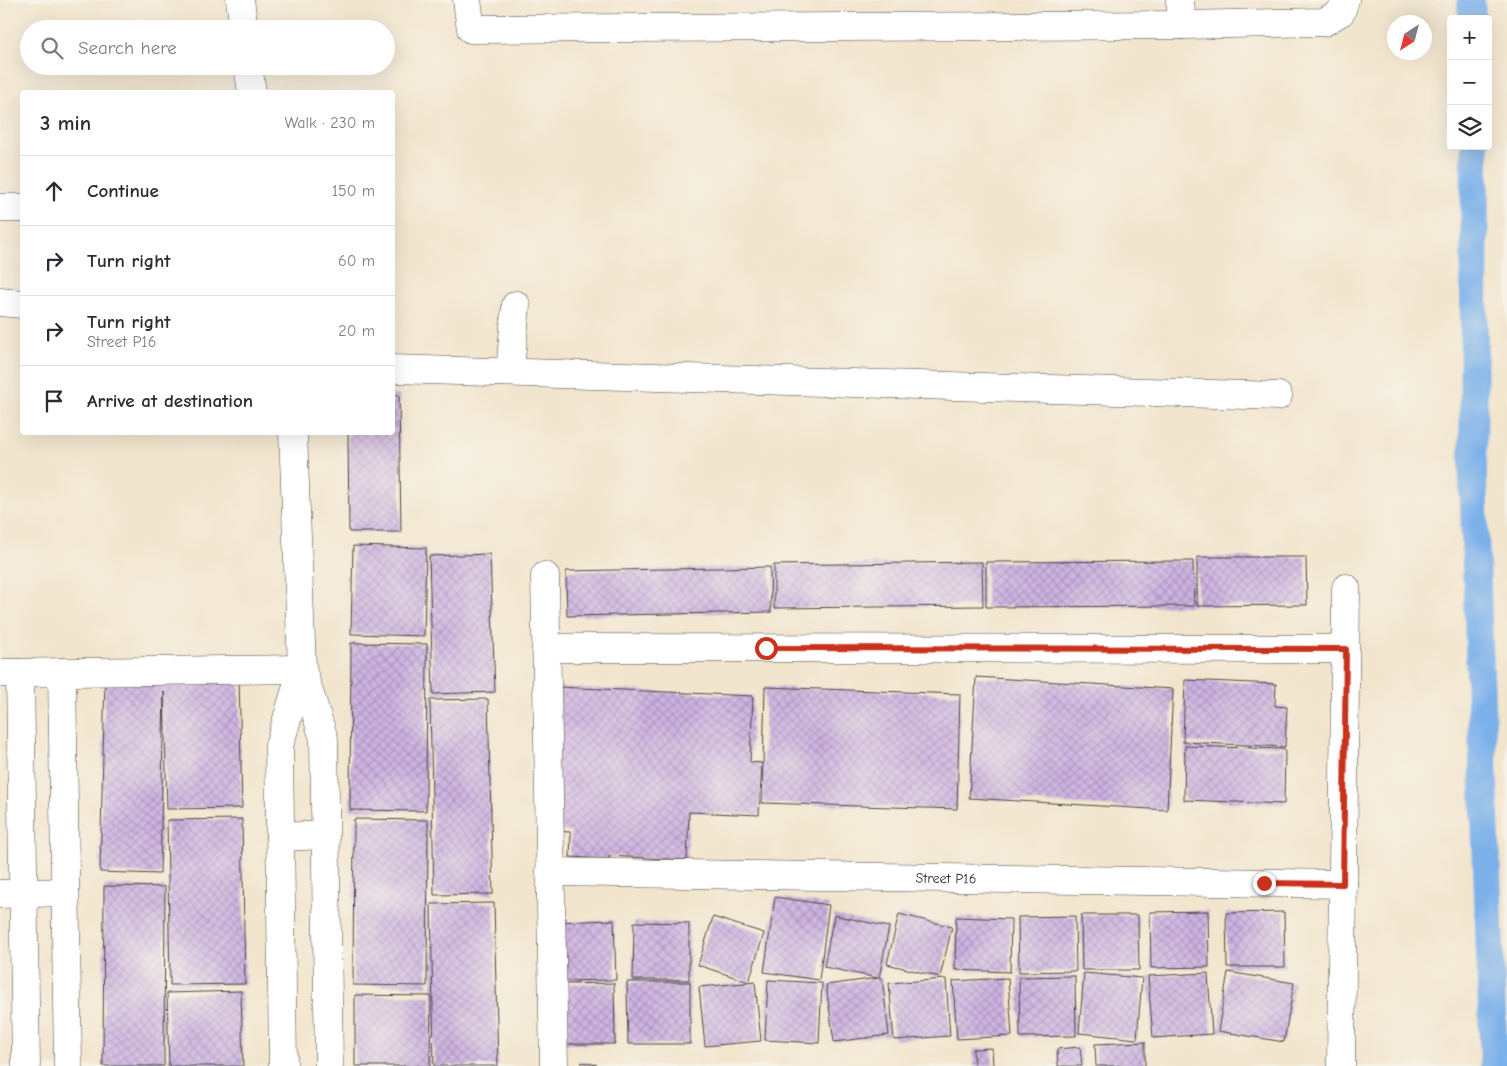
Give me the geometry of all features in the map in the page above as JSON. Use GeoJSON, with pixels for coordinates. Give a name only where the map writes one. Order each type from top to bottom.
{"type":"FeatureCollection","features":[{"type":"Feature","properties":{"kind":"street"},"geometry":{"type":"LineString","coordinates":[[240,0],[243,20]]}},
{"type":"Feature","properties":{"kind":"street"},"geometry":{"type":"LineString","coordinates":[[467,0],[471,29],[1181,13],[1324,22],[1341,12],[1345,0]]}},
{"type":"Feature","properties":{"kind":"street"},"geometry":{"type":"LineString","coordinates":[[249,75],[252,90]]}},
{"type":"Feature","properties":{"kind":"street"},"geometry":{"type":"LineString","coordinates":[[0,208],[20,208]]}},
{"type":"Feature","properties":{"kind":"street"},"geometry":{"type":"LineString","coordinates":[[0,302],[20,304]]}},
{"type":"Feature","properties":{"kind":"street"},"geometry":{"type":"LineString","coordinates":[[510,371],[516,305]]}},
{"type":"Feature","properties":{"kind":"street"},"geometry":{"type":"LineString","coordinates":[[395,369],[510,371],[1278,396]]}},
{"type":"Feature","properties":{"kind":"street"},"geometry":{"type":"LineString","coordinates":[[293,435],[302,669],[324,739],[329,1066]]}},
{"type":"Feature","properties":{"kind":"street"},"geometry":{"type":"LineString","coordinates":[[544,576],[554,1066]]}},
{"type":"Feature","properties":{"kind":"street"},"geometry":{"type":"LineString","coordinates":[[1341,1066],[1346,588]]}},
{"type":"Feature","properties":{"kind":"street"},"geometry":{"type":"LineString","coordinates":[[546,648],[1346,649]]}},
{"type":"Feature","properties":{"kind":"street"},"geometry":{"type":"LineString","coordinates":[[26,1066],[12,894],[10,673],[302,669]]}},
{"type":"Feature","properties":{"kind":"street"},"geometry":{"type":"LineString","coordinates":[[283,1066],[279,746],[302,669]]}},
{"type":"Feature","properties":{"kind":"street"},"geometry":{"type":"LineString","coordinates":[[62,672],[68,1066]]}},
{"type":"Feature","properties":{"kind":"street"},"geometry":{"type":"LineString","coordinates":[[280,837],[325,835]]}},
{"type":"Feature","properties":{"kind":"street","name":"Street P16"},"geometry":{"type":"LineString","coordinates":[[550,872],[1343,884]]}},
{"type":"Feature","properties":{"kind":"street"},"geometry":{"type":"LineString","coordinates":[[12,894],[65,892]]}},
{"type":"Feature","properties":{"kind":"building"},"geometry":{"type":"Polygon","coordinates":[[[395,395],[399,395],[401,532],[349,532],[348,435],[395,435],[395,395]]]}},
{"type":"Feature","properties":{"kind":"building"},"geometry":{"type":"Polygon","coordinates":[[[353,546],[426,548],[424,636],[351,634],[353,546]]]}},
{"type":"Feature","properties":{"kind":"building"},"geometry":{"type":"Polygon","coordinates":[[[490,554],[495,692],[433,694],[429,556],[490,554]]]}},
{"type":"Feature","properties":{"kind":"building"},"geometry":{"type":"Polygon","coordinates":[[[1197,557],[1306,557],[1307,605],[1197,606],[1197,557]]]}},
{"type":"Feature","properties":{"kind":"building"},"geometry":{"type":"Polygon","coordinates":[[[1193,561],[1194,606],[986,607],[986,562],[1193,561]]]}},
{"type":"Feature","properties":{"kind":"building"},"geometry":{"type":"Polygon","coordinates":[[[982,562],[983,606],[774,608],[774,565],[982,562]]]}},
{"type":"Feature","properties":{"kind":"building"},"geometry":{"type":"Polygon","coordinates":[[[770,567],[771,612],[567,616],[566,571],[770,567]]]}},
{"type":"Feature","properties":{"kind":"building"},"geometry":{"type":"Polygon","coordinates":[[[351,643],[427,644],[426,811],[350,810],[351,643]]]}},
{"type":"Feature","properties":{"kind":"building"},"geometry":{"type":"Polygon","coordinates":[[[239,675],[242,808],[167,809],[164,692],[160,874],[100,872],[105,679],[239,675]]]}},
{"type":"Feature","properties":{"kind":"building"},"geometry":{"type":"Polygon","coordinates":[[[976,677],[1173,689],[1167,810],[969,798],[976,677]]]}},
{"type":"Feature","properties":{"kind":"building"},"geometry":{"type":"Polygon","coordinates":[[[1185,680],[1276,684],[1275,706],[1287,707],[1285,747],[1183,742],[1185,680]]]}},
{"type":"Feature","properties":{"kind":"building"},"geometry":{"type":"Polygon","coordinates":[[[558,687],[753,696],[750,762],[762,763],[759,815],[689,812],[687,860],[609,856],[609,859],[570,857],[571,832],[552,831],[558,687]]]}},
{"type":"Feature","properties":{"kind":"building"},"geometry":{"type":"Polygon","coordinates":[[[765,687],[960,694],[957,809],[762,803],[765,687]]]}},
{"type":"Feature","properties":{"kind":"building"},"geometry":{"type":"Polygon","coordinates":[[[488,699],[493,894],[434,895],[430,700],[488,699]]]}},
{"type":"Feature","properties":{"kind":"building"},"geometry":{"type":"Polygon","coordinates":[[[1185,746],[1285,749],[1284,804],[1184,800],[1185,746]]]}},
{"type":"Feature","properties":{"kind":"building"},"geometry":{"type":"Polygon","coordinates":[[[242,819],[245,984],[170,985],[167,820],[242,819]]]}},
{"type":"Feature","properties":{"kind":"building"},"geometry":{"type":"Polygon","coordinates":[[[354,819],[428,820],[427,986],[353,985],[354,819]]]}},
{"type":"Feature","properties":{"kind":"building"},"geometry":{"type":"Polygon","coordinates":[[[104,886],[165,887],[164,1066],[103,1066],[104,886]]]}},
{"type":"Feature","properties":{"kind":"building"},"geometry":{"type":"Polygon","coordinates":[[[775,897],[829,905],[819,980],[764,972],[775,897]]]}},
{"type":"Feature","properties":{"kind":"building"},"geometry":{"type":"Polygon","coordinates":[[[494,903],[498,1066],[434,1066],[431,904],[494,903]]]}},
{"type":"Feature","properties":{"kind":"building"},"geometry":{"type":"Polygon","coordinates":[[[1208,911],[1209,967],[1151,968],[1150,912],[1208,911]]]}},
{"type":"Feature","properties":{"kind":"building"},"geometry":{"type":"Polygon","coordinates":[[[1284,912],[1285,967],[1227,967],[1226,913],[1284,912]]]}},
{"type":"Feature","properties":{"kind":"building"},"geometry":{"type":"Polygon","coordinates":[[[899,914],[952,927],[940,977],[887,964],[899,914]]]}},
{"type":"Feature","properties":{"kind":"building"},"geometry":{"type":"Polygon","coordinates":[[[834,915],[889,927],[879,978],[882,978],[889,1035],[834,1042],[826,985],[878,978],[824,967],[834,915]]]}},
{"type":"Feature","properties":{"kind":"building"},"geometry":{"type":"Polygon","coordinates":[[[1081,915],[1138,915],[1139,970],[1082,970],[1081,915]]]}},
{"type":"Feature","properties":{"kind":"building"},"geometry":{"type":"Polygon","coordinates":[[[1075,916],[1076,971],[1019,972],[1018,917],[1075,916]]]}},
{"type":"Feature","properties":{"kind":"building"},"geometry":{"type":"Polygon","coordinates":[[[713,917],[764,933],[749,982],[698,965],[713,917]]]}},
{"type":"Feature","properties":{"kind":"building"},"geometry":{"type":"Polygon","coordinates":[[[956,917],[1011,919],[1010,972],[955,970],[956,917]]]}},
{"type":"Feature","properties":{"kind":"building"},"geometry":{"type":"Polygon","coordinates":[[[614,920],[616,980],[560,981],[558,922],[614,920]]]}},
{"type":"Feature","properties":{"kind":"building"},"geometry":{"type":"Polygon","coordinates":[[[634,922],[689,923],[689,980],[633,980],[634,922]]]}},
{"type":"Feature","properties":{"kind":"building"},"geometry":{"type":"Polygon","coordinates":[[[1228,972],[1294,983],[1284,1042],[1218,1031],[1228,972]]]}},
{"type":"Feature","properties":{"kind":"building"},"geometry":{"type":"Polygon","coordinates":[[[1084,973],[1142,978],[1137,1039],[1079,1033],[1084,973]]]}},
{"type":"Feature","properties":{"kind":"building"},"geometry":{"type":"Polygon","coordinates":[[[1208,973],[1212,1034],[1153,1038],[1148,976],[1208,973]]]}},
{"type":"Feature","properties":{"kind":"building"},"geometry":{"type":"Polygon","coordinates":[[[1075,976],[1076,1036],[1020,1037],[1019,977],[1075,976]]]}},
{"type":"Feature","properties":{"kind":"building"},"geometry":{"type":"Polygon","coordinates":[[[1008,978],[1012,1036],[957,1039],[953,981],[1008,978]]]}},
{"type":"Feature","properties":{"kind":"building"},"geometry":{"type":"Polygon","coordinates":[[[946,979],[950,1036],[894,1040],[889,983],[946,979]]]}},
{"type":"Feature","properties":{"kind":"building"},"geometry":{"type":"Polygon","coordinates":[[[768,980],[822,983],[819,1043],[765,1040],[768,980]]]}},
{"type":"Feature","properties":{"kind":"building"},"geometry":{"type":"Polygon","coordinates":[[[627,982],[690,982],[690,1044],[628,1044],[627,982]]]}},
{"type":"Feature","properties":{"kind":"building"},"geometry":{"type":"Polygon","coordinates":[[[755,982],[761,1041],[705,1046],[699,987],[755,982]]]}},
{"type":"Feature","properties":{"kind":"building"},"geometry":{"type":"Polygon","coordinates":[[[614,983],[615,1044],[558,1044],[557,984],[614,983]]]}},
{"type":"Feature","properties":{"kind":"building"},"geometry":{"type":"Polygon","coordinates":[[[241,991],[243,1066],[169,1066],[167,993],[241,991]]]}},
{"type":"Feature","properties":{"kind":"building"},"geometry":{"type":"Polygon","coordinates":[[[355,995],[431,996],[430,1066],[355,1066],[355,995]]]}},
{"type":"Feature","properties":{"kind":"building"},"geometry":{"type":"Polygon","coordinates":[[[1145,1042],[1145,1066],[1096,1066],[1095,1044],[1145,1042]]]}},
{"type":"Feature","properties":{"kind":"building"},"geometry":{"type":"Polygon","coordinates":[[[1080,1047],[1082,1066],[1058,1066],[1057,1049],[1080,1047]]]}},
{"type":"Feature","properties":{"kind":"building"},"geometry":{"type":"Polygon","coordinates":[[[992,1048],[993,1066],[974,1066],[973,1049],[992,1048]]]}},
{"type":"Feature","properties":{"kind":"building"},"geometry":{"type":"Polygon","coordinates":[[[582,1062],[597,1065],[597,1066],[581,1066],[582,1062]]]}},
{"type":"Feature","properties":{"kind":"waterway"},"geometry":{"type":"LineString","coordinates":[[1471,0],[1472,15]]}},
{"type":"Feature","properties":{"kind":"waterway"},"geometry":{"type":"LineString","coordinates":[[1475,150],[1473,478],[1494,1066]]}},
{"type":"Feature","properties":{"kind":"route"},"geometry":{"type":"LineString","coordinates":[[766,648],[1346,649],[1343,884],[1264,883]]}}]}
